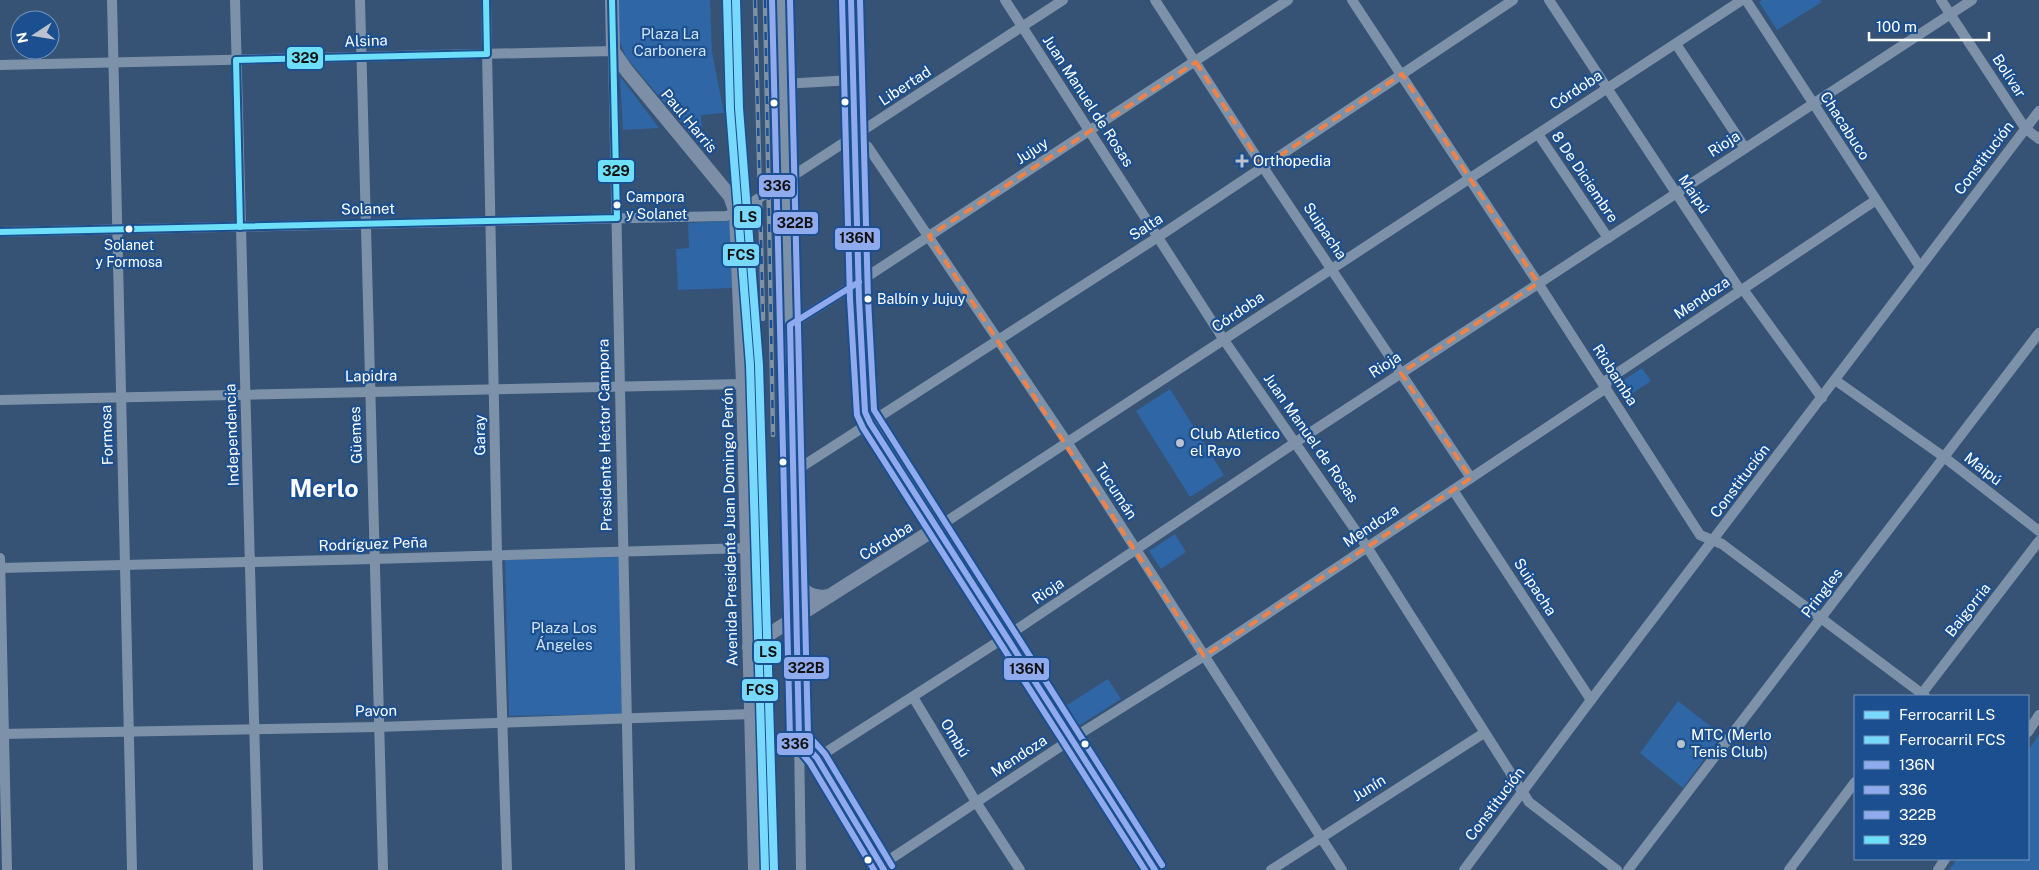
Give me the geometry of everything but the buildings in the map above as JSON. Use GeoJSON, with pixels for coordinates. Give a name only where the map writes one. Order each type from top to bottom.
{"type":"FeatureCollection","features":[{"type":"Feature","properties":{"kind":"main road","name":"Presidente Héctor Campora"},"geometry":{"type":"LineString","coordinates":[[612,0],[613,51]]}},
{"type":"Feature","properties":{"kind":"main road"},"geometry":{"type":"LineString","coordinates":[[851,0],[852,80],[864,412],[1154,870]]}},
{"type":"Feature","properties":{"kind":"main road","name":"Paul Harris"},"geometry":{"type":"LineString","coordinates":[[613,51],[627,71],[730,196],[736,213]]}},
{"type":"Feature","properties":{"kind":"main road","name":"Avenida Presidente Juan Domingo Perón"},"geometry":{"type":"LineString","coordinates":[[736,213],[743,384],[755,870]]}},
{"type":"Feature","properties":{"kind":"main road","name":"Córdoba"},"geometry":{"type":"LineString","coordinates":[[748,647],[938,527]]}},
{"type":"Feature","properties":{"kind":"main road"},"geometry":{"type":"LineString","coordinates":[[794,573],[799,585],[807,594],[818,598],[829,596]]}},
{"type":"Feature","properties":{"kind":"main road"},"geometry":{"type":"LineString","coordinates":[[794,573],[799,738],[816,758],[880,868]]}},
{"type":"Feature","properties":{"kind":"street","name":"Formosa"},"geometry":{"type":"LineString","coordinates":[[112,0],[132,870]]}},
{"type":"Feature","properties":{"kind":"street","name":"Independencia"},"geometry":{"type":"LineString","coordinates":[[235,0],[250,562],[252,728],[258,870]]}},
{"type":"Feature","properties":{"kind":"street","name":"Güemes"},"geometry":{"type":"LineString","coordinates":[[360,0],[383,870]]}},
{"type":"Feature","properties":{"kind":"street","name":"Garay"},"geometry":{"type":"LineString","coordinates":[[486,0],[497,555],[507,870]]}},
{"type":"Feature","properties":{"kind":"street"},"geometry":{"type":"LineString","coordinates":[[781,0],[790,325],[794,573]]}},
{"type":"Feature","properties":{"kind":"street","name":"Juan Manuel de Rosas"},"geometry":{"type":"LineString","coordinates":[[1005,0],[1224,340],[1367,547],[1529,802],[1617,870]]}},
{"type":"Feature","properties":{"kind":"street","name":"Libertad"},"geometry":{"type":"LineString","coordinates":[[736,213],[1063,0]]}},
{"type":"Feature","properties":{"kind":"street","name":"Suipacha"},"geometry":{"type":"LineString","coordinates":[[1155,0],[1263,167],[1471,478]]}},
{"type":"Feature","properties":{"kind":"street","name":"Jujuy"},"geometry":{"type":"LineString","coordinates":[[790,325],[1091,131],[1288,0]]}},
{"type":"Feature","properties":{"kind":"street","name":"Riobamba"},"geometry":{"type":"LineString","coordinates":[[1352,0],[1538,283],[1700,535],[1722,544],[1822,618],[1921,695]]}},
{"type":"Feature","properties":{"kind":"street","name":"Salta"},"geometry":{"type":"LineString","coordinates":[[792,473],[1158,237],[1514,0]]}},
{"type":"Feature","properties":{"kind":"street","name":"Maipú"},"geometry":{"type":"LineString","coordinates":[[1549,0],[1740,290],[1746,292],[1822,398]]}},
{"type":"Feature","properties":{"kind":"street","name":"Córdoba"},"geometry":{"type":"LineString","coordinates":[[938,527],[1742,0]]}},
{"type":"Feature","properties":{"kind":"street","name":"Chacabuco"},"geometry":{"type":"LineString","coordinates":[[1746,0],[1920,267]]}},
{"type":"Feature","properties":{"kind":"street","name":"Bolívar"},"geometry":{"type":"LineString","coordinates":[[1941,0],[2026,128],[2039,139]]}},
{"type":"Feature","properties":{"kind":"street","name":"Rioja"},"geometry":{"type":"LineString","coordinates":[[816,758],[1007,636],[1296,442],[1972,0]]}},
{"type":"Feature","properties":{"kind":"street"},"geometry":{"type":"LineString","coordinates":[[1676,44],[1745,148]]}},
{"type":"Feature","properties":{"kind":"street","name":"Alsina"},"geometry":{"type":"LineString","coordinates":[[0,65],[113,64],[361,56],[613,51]]}},
{"type":"Feature","properties":{"kind":"street","name":"Presidente Héctor Campora"},"geometry":{"type":"LineString","coordinates":[[613,51],[630,870]]}},
{"type":"Feature","properties":{"kind":"street"},"geometry":{"type":"LineString","coordinates":[[783,84],[852,80]]}},
{"type":"Feature","properties":{"kind":"street","name":"Constitución"},"geometry":{"type":"LineString","coordinates":[[1464,870],[2039,110]]}},
{"type":"Feature","properties":{"kind":"street","name":"8 De Diciembre"},"geometry":{"type":"LineString","coordinates":[[1538,134],[1608,238]]}},
{"type":"Feature","properties":{"kind":"street","name":"Tucumán"},"geometry":{"type":"LineString","coordinates":[[854,136],[868,147],[1067,442],[1342,870]]}},
{"type":"Feature","properties":{"kind":"street","name":"Mendoza"},"geometry":{"type":"LineString","coordinates":[[880,868],[976,802],[1070,740],[1204,656],[1606,388],[1607,380],[1876,200]]}},
{"type":"Feature","properties":{"kind":"street","name":"Solanet"},"geometry":{"type":"LineString","coordinates":[[0,232],[116,231],[726,216],[736,213]]}},
{"type":"Feature","properties":{"kind":"street","name":"Pringles"},"geometry":{"type":"LineString","coordinates":[[1628,870],[2039,333]]}},
{"type":"Feature","properties":{"kind":"street","name":"Maipú"},"geometry":{"type":"LineString","coordinates":[[1835,380],[1944,457],[2039,531]]}},
{"type":"Feature","properties":{"kind":"street","name":"Lapidra"},"geometry":{"type":"LineString","coordinates":[[0,400],[743,384]]}},
{"type":"Feature","properties":{"kind":"street","name":"Suipacha"},"geometry":{"type":"LineString","coordinates":[[1453,490],[1591,700]]}},
{"type":"Feature","properties":{"kind":"street","name":"Baigorria"},"geometry":{"type":"LineString","coordinates":[[1923,695],[2039,541]]}},
{"type":"Feature","properties":{"kind":"street","name":"Rodríguez Peña"},"geometry":{"type":"LineString","coordinates":[[0,568],[374,560],[747,548]]}},
{"type":"Feature","properties":{"kind":"street"},"geometry":{"type":"LineString","coordinates":[[0,558],[2,734],[7,870]]}},
{"type":"Feature","properties":{"kind":"street","name":"Ombú"},"geometry":{"type":"LineString","coordinates":[[913,697],[976,802],[1020,870]]}},
{"type":"Feature","properties":{"kind":"street","name":"Pavon"},"geometry":{"type":"LineString","coordinates":[[2,734],[378,727],[752,714]]}},
{"type":"Feature","properties":{"kind":"street"},"geometry":{"type":"LineString","coordinates":[[2029,730],[2039,715]]}},
{"type":"Feature","properties":{"kind":"street","name":"Junín"},"geometry":{"type":"LineString","coordinates":[[1271,870],[1484,733]]}},
{"type":"Feature","properties":{"kind":"street"},"geometry":{"type":"LineString","coordinates":[[799,738],[801,870]]}},
{"type":"Feature","properties":{"kind":"street"},"geometry":{"type":"LineString","coordinates":[[1789,870],[1854,783]]}},
{"type":"Feature","properties":{"kind":"highlighted area"},"geometry":{"type":"Polygon","coordinates":[[[1196,62],[1263,167],[1402,74],[1538,283],[1401,373],[1471,478],[1204,656],[929,236],[1196,62]]]}},
{"type":"Feature","properties":{"kind":"green space","name":"Plaza La Carbonera"},"geometry":{"type":"Polygon","coordinates":[[[618,0],[710,0],[712,52],[724,113],[701,115],[703,149],[626,57],[619,40],[618,0]]]}},
{"type":"Feature","properties":{"kind":"green space"},"geometry":{"type":"Polygon","coordinates":[[[1762,0],[1820,0],[1822,2],[1777,30],[1759,2],[1762,0]]]}},
{"type":"Feature","properties":{"kind":"green space"},"geometry":{"type":"Polygon","coordinates":[[[620,76],[659,128],[623,130],[620,76]]]}},
{"type":"Feature","properties":{"kind":"green space"},"geometry":{"type":"Polygon","coordinates":[[[730,221],[732,288],[678,290],[676,249],[689,248],[688,223],[730,221]]]}},
{"type":"Feature","properties":{"kind":"green space"},"geometry":{"type":"Polygon","coordinates":[[[1642,368],[1651,381],[1624,399],[1616,385],[1642,368]]]}},
{"type":"Feature","properties":{"kind":"green space","name":"Club Atletico el Rayo"},"geometry":{"type":"Polygon","coordinates":[[[1170,389],[1224,475],[1190,497],[1136,411],[1170,389]]]}},
{"type":"Feature","properties":{"kind":"green space"},"geometry":{"type":"Polygon","coordinates":[[[1175,534],[1186,552],[1161,569],[1149,551],[1175,534]]]}},
{"type":"Feature","properties":{"kind":"green space","name":"Plaza Los Ángeles"},"geometry":{"type":"Polygon","coordinates":[[[619,557],[623,714],[509,716],[505,560],[619,557]]]}},
{"type":"Feature","properties":{"kind":"green space"},"geometry":{"type":"Polygon","coordinates":[[[1108,679],[1121,699],[1077,727],[1064,707],[1108,679]]]}},
{"type":"Feature","properties":{"kind":"green space","name":"MTC (Merlo Tenis Club)"},"geometry":{"type":"Polygon","coordinates":[[[1678,701],[1722,735],[1683,788],[1640,753],[1678,701]]]}},
{"type":"Feature","properties":{"kind":"green space"},"geometry":{"type":"Polygon","coordinates":[[[2039,734],[2039,870],[1949,870],[1956,860],[2029,860],[2029,749],[2039,734]]]}},
{"type":"Feature","properties":{"kind":"railway"},"geometry":{"type":"LineString","coordinates":[[731,0],[732,40],[739,108]]}},
{"type":"Feature","properties":{"kind":"railway"},"geometry":{"type":"LineString","coordinates":[[755,0],[763,319]]}},
{"type":"Feature","properties":{"kind":"railway"},"geometry":{"type":"LineString","coordinates":[[765,0],[773,435]]}},
{"type":"Feature","properties":{"kind":"rail line","name":"FCS"},"geometry":{"type":"LineString","coordinates":[[727,0],[730,109],[750,365],[765,870]]}},
{"type":"Feature","properties":{"kind":"rail line","name":"LS"},"geometry":{"type":"LineString","coordinates":[[736,0],[739,108],[759,365],[774,870]]}},
{"type":"Feature","properties":{"kind":"transit line","name":"329"},"geometry":{"type":"LineString","coordinates":[[240,227],[236,60],[487,54],[486,0]]}},
{"type":"Feature","properties":{"kind":"transit line","name":"329"},"geometry":{"type":"LineString","coordinates":[[0,232],[617,218],[612,0]]}},
{"type":"Feature","properties":{"kind":"transit line","name":"336"},"geometry":{"type":"LineString","coordinates":[[772,0],[790,739],[810,763],[874,870]]}},
{"type":"Feature","properties":{"kind":"transit line","name":"322B"},"geometry":{"type":"LineString","coordinates":[[790,0],[808,735],[825,754],[892,866]]}},
{"type":"Feature","properties":{"kind":"transit line","name":"336"},"geometry":{"type":"LineString","coordinates":[[842,0],[850,299],[857,415],[863,428],[1145,870]]}},
{"type":"Feature","properties":{"kind":"transit line","name":"136N"},"geometry":{"type":"LineString","coordinates":[[851,0],[859,299],[865,412],[870,423],[1155,870]]}},
{"type":"Feature","properties":{"kind":"transit line","name":"322B"},"geometry":{"type":"LineString","coordinates":[[860,0],[868,299],[874,410],[1162,865]]}},
{"type":"Feature","properties":{"kind":"transit line","name":"136N"},"geometry":{"type":"LineString","coordinates":[[859,282],[790,325],[799,738],[817,758],[884,870]]}},
{"type":"Feature","properties":{"kind":"place","name":"Orthopedia"},"geometry":{"type":"Point","coordinates":[1242,161]}},
{"type":"Feature","properties":{"kind":"place","name":"Campora y Solanet"},"geometry":{"type":"Point","coordinates":[617,205]}},
{"type":"Feature","properties":{"kind":"place","name":"Solanet y Formosa"},"geometry":{"type":"Point","coordinates":[129,229]}},
{"type":"Feature","properties":{"kind":"place","name":"Balbín y Jujuy"},"geometry":{"type":"Point","coordinates":[868,299]}},
{"type":"Feature","properties":{"kind":"place","name":"Club Atletico el Rayo"},"geometry":{"type":"Point","coordinates":[1180,443]}},
{"type":"Feature","properties":{"kind":"place","name":"MTC (Merlo Tenis Club)"},"geometry":{"type":"Point","coordinates":[1681,744]}},
{"type":"Feature","properties":{"kind":"district","name":"Merlo"},"geometry":{"type":"Point","coordinates":[324,488]}}]}
